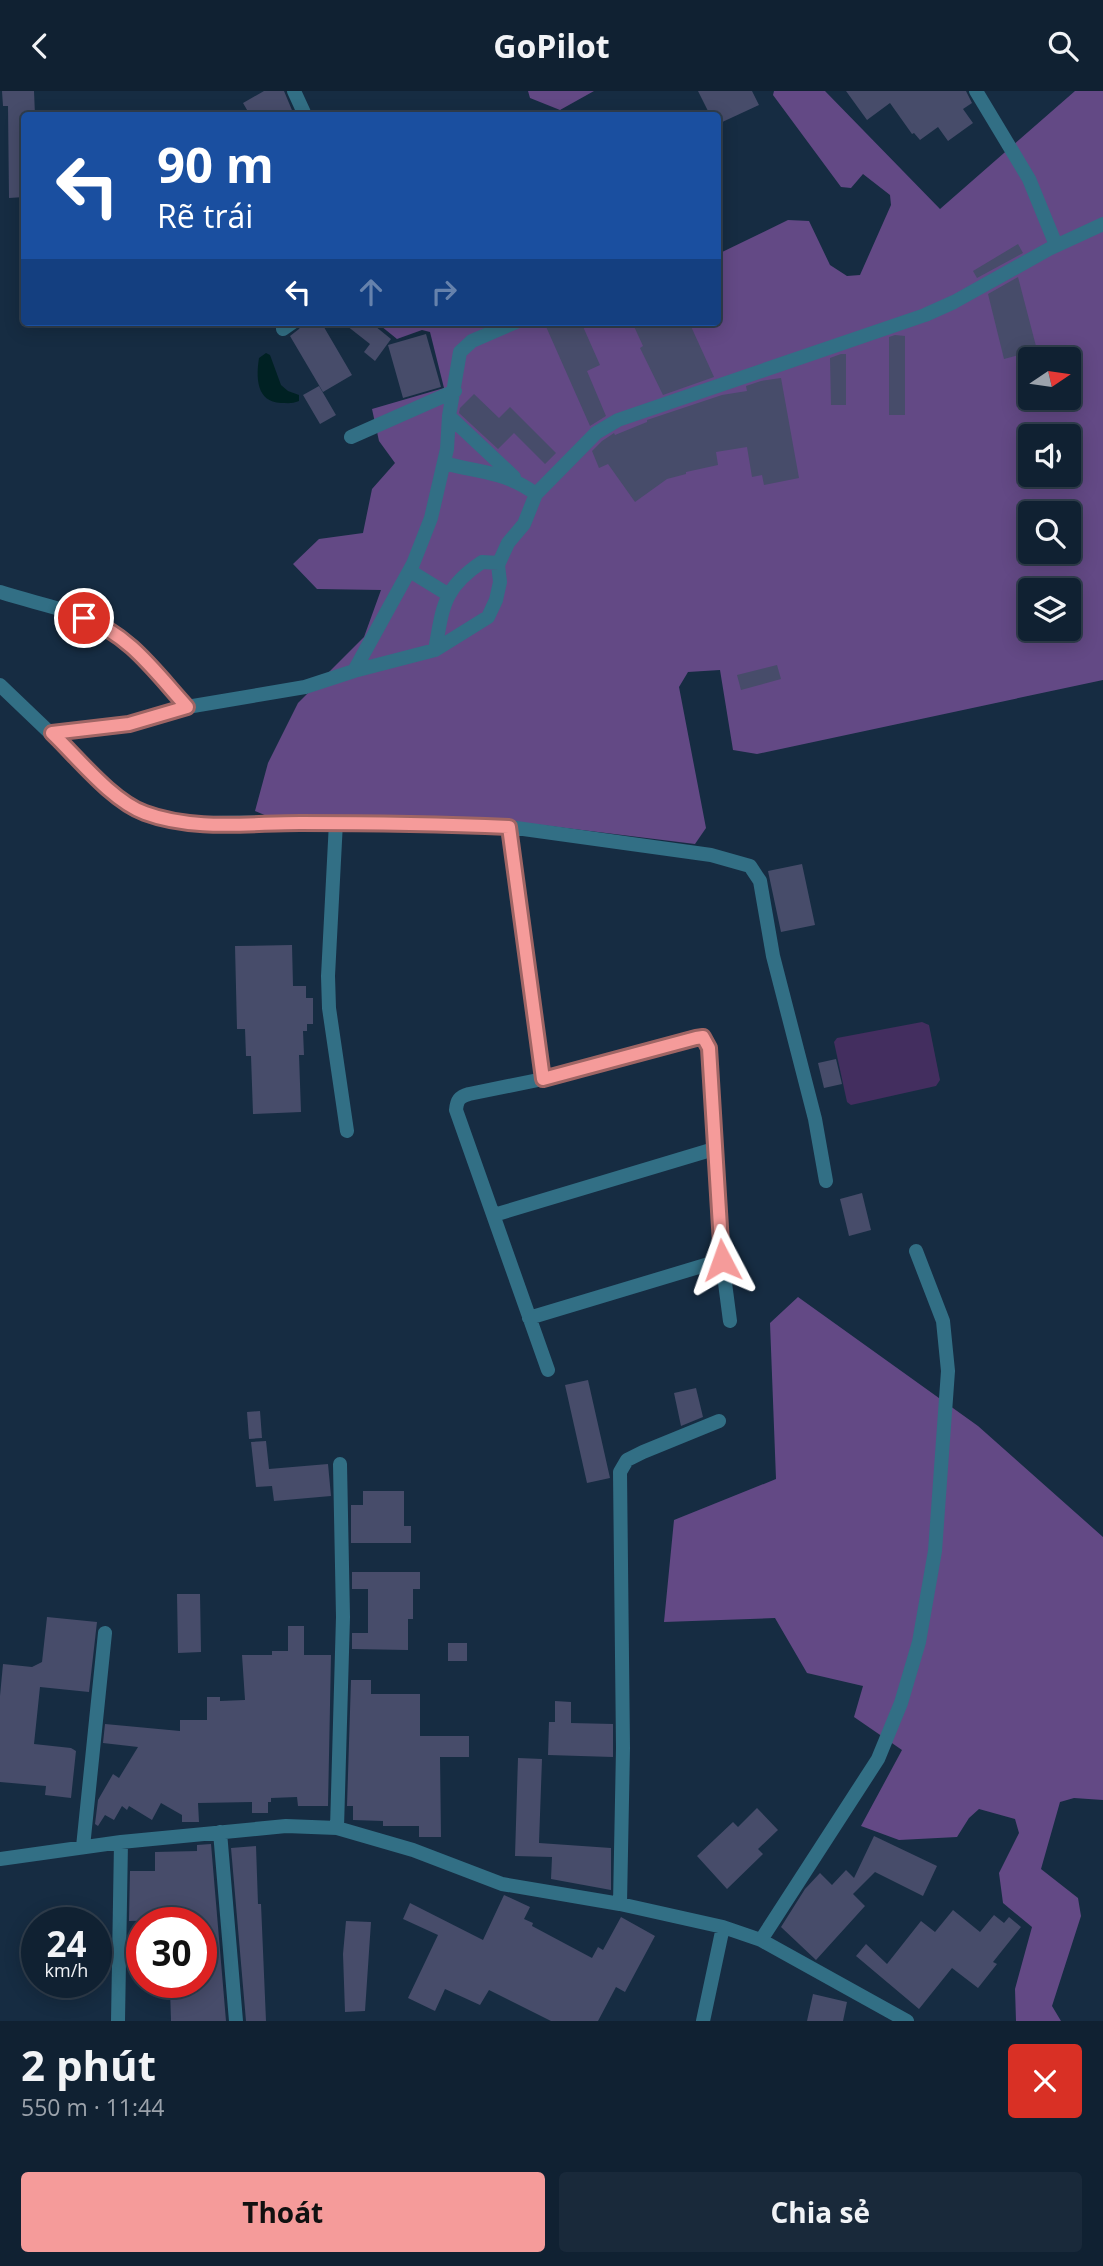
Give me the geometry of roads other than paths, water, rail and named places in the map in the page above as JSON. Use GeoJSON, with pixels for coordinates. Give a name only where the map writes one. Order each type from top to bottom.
{"type":"FeatureCollection","features":[{"type":"Feature","properties":{"kind":"street"},"geometry":{"type":"LineString","coordinates":[[295,91],[304,112]]}},
{"type":"Feature","properties":{"kind":"street"},"geometry":{"type":"LineString","coordinates":[[976,91],[1029,179],[1056,245]]}},
{"type":"Feature","properties":{"kind":"street"},"geometry":{"type":"LineString","coordinates":[[52,733],[129,724],[187,707],[305,687],[436,650],[488,617],[500,582],[499,563],[508,543],[524,524],[536,494],[587,441],[618,420],[925,315],[954,302],[1056,245],[1103,225]]}},
{"type":"Feature","properties":{"kind":"street"},"geometry":{"type":"LineString","coordinates":[[354,671],[410,571],[431,517],[444,463],[460,352],[472,341],[507,326]]}},
{"type":"Feature","properties":{"kind":"street"},"geometry":{"type":"LineString","coordinates":[[351,437],[455,391]]}},
{"type":"Feature","properties":{"kind":"street"},"geometry":{"type":"LineString","coordinates":[[449,416],[536,494]]}},
{"type":"Feature","properties":{"kind":"street"},"geometry":{"type":"LineString","coordinates":[[444,463],[474,472],[501,475],[520,482]]}},
{"type":"Feature","properties":{"kind":"street"},"geometry":{"type":"LineString","coordinates":[[436,650],[443,606],[453,585],[482,562],[499,563]]}},
{"type":"Feature","properties":{"kind":"street"},"geometry":{"type":"LineString","coordinates":[[410,571],[449,595]]}},
{"type":"Feature","properties":{"kind":"street"},"geometry":{"type":"LineString","coordinates":[[0,592],[64,610],[104,625],[134,648],[187,707]]}},
{"type":"Feature","properties":{"kind":"street"},"geometry":{"type":"LineString","coordinates":[[0,685],[114,793],[143,812],[167,819],[192,823],[336,822],[509,827],[711,855],[750,866],[760,881],[773,956],[815,1119],[826,1181]]}},
{"type":"Feature","properties":{"kind":"street"},"geometry":{"type":"LineString","coordinates":[[336,822],[329,1007],[347,1132]]}},
{"type":"Feature","properties":{"kind":"street"},"geometry":{"type":"LineString","coordinates":[[509,827],[543,1079]]}},
{"type":"Feature","properties":{"kind":"street"},"geometry":{"type":"LineString","coordinates":[[548,1370],[495,1215],[460,1124],[456,1110],[461,1096],[543,1079],[703,1037],[709,1048],[722,1260],[730,1321]]}},
{"type":"Feature","properties":{"kind":"street"},"geometry":{"type":"LineString","coordinates":[[495,1215],[714,1149]]}},
{"type":"Feature","properties":{"kind":"street"},"geometry":{"type":"LineString","coordinates":[[761,1941],[878,1759],[901,1703],[921,1631],[935,1551],[948,1371],[943,1321],[916,1251]]}},
{"type":"Feature","properties":{"kind":"street"},"geometry":{"type":"LineString","coordinates":[[529,1318],[722,1260]]}},
{"type":"Feature","properties":{"kind":"street"},"geometry":{"type":"LineString","coordinates":[[620,1904],[623,1748],[620,1472],[626,1460],[719,1422]]}},
{"type":"Feature","properties":{"kind":"street"},"geometry":{"type":"LineString","coordinates":[[337,1828],[343,1617],[340,1464]]}},
{"type":"Feature","properties":{"kind":"street"},"geometry":{"type":"LineString","coordinates":[[83,1847],[105,1633]]}},
{"type":"Feature","properties":{"kind":"street"},"geometry":{"type":"LineString","coordinates":[[0,1859],[121,1842],[220,1832],[286,1826],[337,1828],[413,1850],[502,1884],[620,1904],[723,1927],[761,1941],[907,2021]]}},
{"type":"Feature","properties":{"kind":"street"},"geometry":{"type":"LineString","coordinates":[[220,1832],[236,2021]]}},
{"type":"Feature","properties":{"kind":"street"},"geometry":{"type":"LineString","coordinates":[[118,2021],[121,1842]]}},
{"type":"Feature","properties":{"kind":"street"},"geometry":{"type":"LineString","coordinates":[[703,2021],[723,1927]]}}]}
